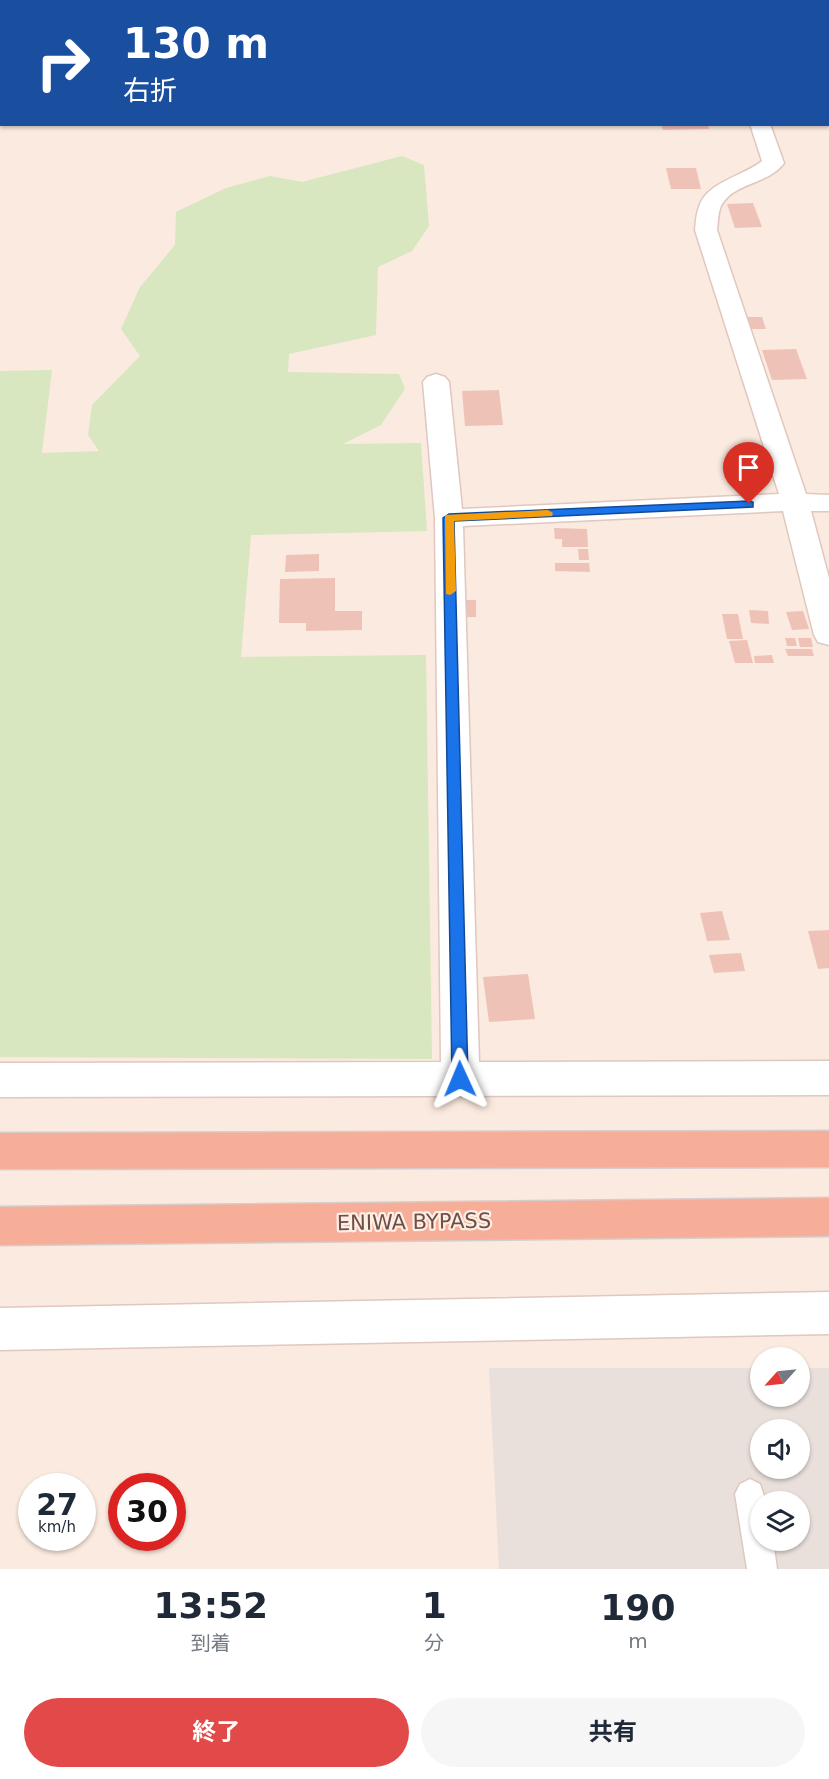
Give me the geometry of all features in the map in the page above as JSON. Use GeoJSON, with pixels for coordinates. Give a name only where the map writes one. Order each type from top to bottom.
{"type":"FeatureCollection","features":[{"type":"Feature","properties":{"kind":"highway"},"geometry":{"type":"LineString","coordinates":[[0,1151],[829,1149]]}},
{"type":"Feature","properties":{"kind":"highway","name":"ENIWA BYPASS"},"geometry":{"type":"LineString","coordinates":[[0,1226],[829,1217]]}},
{"type":"Feature","properties":{"kind":"street"},"geometry":{"type":"LineString","coordinates":[[761,126],[773,163],[758,175],[729,186],[710,205],[706,230],[795,502],[829,635]]}},
{"type":"Feature","properties":{"kind":"street"},"geometry":{"type":"LineString","coordinates":[[436,382],[449,518],[460,1079]]}},
{"type":"Feature","properties":{"kind":"street"},"geometry":{"type":"LineString","coordinates":[[449,518],[795,502],[829,504]]}},
{"type":"Feature","properties":{"kind":"street"},"geometry":{"type":"LineString","coordinates":[[0,1080],[829,1078]]}},
{"type":"Feature","properties":{"kind":"street"},"geometry":{"type":"LineString","coordinates":[[0,1329],[829,1313]]}},
{"type":"Feature","properties":{"kind":"lane"},"geometry":{"type":"LineString","coordinates":[[759,1551],[762,1569]]}},
{"type":"Feature","properties":{"kind":"shaded area"},"geometry":{"type":"Polygon","coordinates":[[[489,1368],[750,1368],[750,1407],[810,1407],[810,1368],[829,1368],[829,1569],[499,1569],[489,1368]]]}},
{"type":"Feature","properties":{"kind":"green space"},"geometry":{"type":"Polygon","coordinates":[[[402,156],[424,165],[429,226],[412,251],[378,267],[376,335],[289,354],[288,372],[399,374],[405,389],[381,425],[343,444],[421,443],[427,531],[251,535],[241,657],[426,655],[432,1059],[0,1057],[0,371],[52,370],[42,453],[99,451],[88,435],[92,405],[140,356],[121,329],[140,287],[175,245],[176,212],[226,188],[270,176],[302,182],[402,156]]]}},
{"type":"Feature","properties":{"kind":"building"},"geometry":{"type":"Polygon","coordinates":[[[662,126],[708,126],[709,129],[663,130],[662,126]]]}},
{"type":"Feature","properties":{"kind":"building"},"geometry":{"type":"Polygon","coordinates":[[[666,168],[696,168],[701,189],[671,189],[666,168]]]}},
{"type":"Feature","properties":{"kind":"building"},"geometry":{"type":"Polygon","coordinates":[[[753,203],[762,227],[735,228],[727,204],[753,203]]]}},
{"type":"Feature","properties":{"kind":"building"},"geometry":{"type":"Polygon","coordinates":[[[747,317],[762,317],[766,329],[751,329],[747,317]]]}},
{"type":"Feature","properties":{"kind":"building"},"geometry":{"type":"Polygon","coordinates":[[[796,349],[807,379],[772,380],[762,350],[796,349]]]}},
{"type":"Feature","properties":{"kind":"building"},"geometry":{"type":"Polygon","coordinates":[[[499,390],[503,425],[465,426],[462,391],[499,390]]]}},
{"type":"Feature","properties":{"kind":"building"},"geometry":{"type":"Polygon","coordinates":[[[554,528],[587,529],[588,547],[562,547],[562,539],[555,539],[554,528]]]}},
{"type":"Feature","properties":{"kind":"building"},"geometry":{"type":"Polygon","coordinates":[[[578,549],[588,549],[589,560],[579,560],[578,549]]]}},
{"type":"Feature","properties":{"kind":"building"},"geometry":{"type":"Polygon","coordinates":[[[319,554],[319,571],[285,572],[286,555],[319,554]]]}},
{"type":"Feature","properties":{"kind":"building"},"geometry":{"type":"Polygon","coordinates":[[[555,563],[589,563],[590,572],[555,571],[555,563]]]}},
{"type":"Feature","properties":{"kind":"building"},"geometry":{"type":"Polygon","coordinates":[[[335,578],[335,611],[362,611],[362,630],[306,631],[306,623],[279,623],[280,579],[335,578]]]}},
{"type":"Feature","properties":{"kind":"building"},"geometry":{"type":"Polygon","coordinates":[[[462,600],[476,600],[476,617],[463,617],[462,600]]]}},
{"type":"Feature","properties":{"kind":"building"},"geometry":{"type":"Polygon","coordinates":[[[749,610],[768,611],[769,624],[751,623],[749,610]]]}},
{"type":"Feature","properties":{"kind":"building"},"geometry":{"type":"Polygon","coordinates":[[[803,611],[809,629],[792,630],[786,612],[803,611]]]}},
{"type":"Feature","properties":{"kind":"building"},"geometry":{"type":"Polygon","coordinates":[[[722,614],[738,614],[743,639],[727,639],[722,614]]]}},
{"type":"Feature","properties":{"kind":"building"},"geometry":{"type":"Polygon","coordinates":[[[785,638],[795,638],[797,646],[787,646],[785,638]]]}},
{"type":"Feature","properties":{"kind":"building"},"geometry":{"type":"Polygon","coordinates":[[[798,638],[811,638],[813,647],[800,647],[798,638]]]}},
{"type":"Feature","properties":{"kind":"building"},"geometry":{"type":"Polygon","coordinates":[[[747,640],[753,663],[735,663],[729,641],[747,640]]]}},
{"type":"Feature","properties":{"kind":"building"},"geometry":{"type":"Polygon","coordinates":[[[785,649],[812,649],[814,656],[788,656],[785,649]]]}},
{"type":"Feature","properties":{"kind":"building"},"geometry":{"type":"Polygon","coordinates":[[[772,655],[774,663],[755,663],[754,656],[772,655]]]}},
{"type":"Feature","properties":{"kind":"building"},"geometry":{"type":"Polygon","coordinates":[[[722,911],[730,940],[707,941],[700,913],[722,911]]]}},
{"type":"Feature","properties":{"kind":"building"},"geometry":{"type":"Polygon","coordinates":[[[829,930],[829,968],[818,969],[808,931],[829,930]]]}},
{"type":"Feature","properties":{"kind":"building"},"geometry":{"type":"Polygon","coordinates":[[[741,953],[745,971],[714,973],[709,955],[741,953]]]}},
{"type":"Feature","properties":{"kind":"building"},"geometry":{"type":"Polygon","coordinates":[[[528,974],[535,1019],[489,1022],[483,977],[528,974]]]}},
{"type":"Feature","properties":{"kind":"slow traffic"},"geometry":{"type":"LineString","coordinates":[[450,591],[449,518],[548,513]]}},
{"type":"Feature","properties":{"kind":"route"},"geometry":{"type":"LineString","coordinates":[[460,1079],[449,518],[749,504]]}}]}
